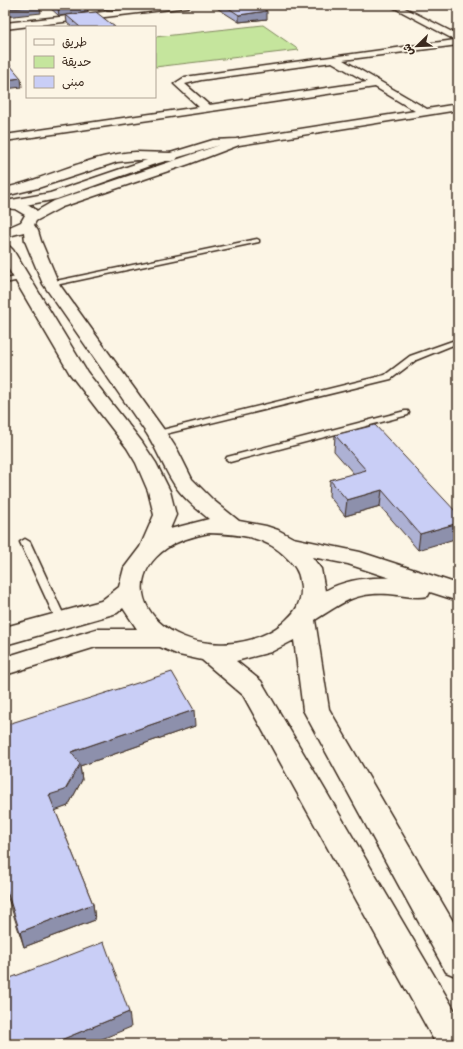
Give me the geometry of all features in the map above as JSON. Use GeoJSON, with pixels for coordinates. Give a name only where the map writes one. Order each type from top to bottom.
{"type":"FeatureCollection","features":[{"type":"Feature","properties":{"kind":"street"},"geometry":{"type":"LineString","coordinates":[[5,26],[152,7],[188,5]]}},
{"type":"Feature","properties":{"kind":"street"},"geometry":{"type":"LineString","coordinates":[[394,5],[458,38]]}},
{"type":"Feature","properties":{"kind":"street"},"geometry":{"type":"LineString","coordinates":[[206,108],[179,84],[185,80],[201,77],[458,42]]}},
{"type":"Feature","properties":{"kind":"street"},"geometry":{"type":"LineString","coordinates":[[334,59],[425,112]]}},
{"type":"Feature","properties":{"kind":"street"},"geometry":{"type":"LineString","coordinates":[[5,138],[377,84]]}},
{"type":"Feature","properties":{"kind":"street"},"geometry":{"type":"LineString","coordinates":[[171,157],[217,142],[236,142],[458,107]]}},
{"type":"Feature","properties":{"kind":"street"},"geometry":{"type":"LineString","coordinates":[[5,233],[19,229],[58,204],[185,162],[199,155],[229,146],[236,142]]}},
{"type":"Feature","properties":{"kind":"street"},"geometry":{"type":"LineString","coordinates":[[7,200],[28,186],[117,158],[134,156],[171,157],[185,162]]}},
{"type":"Feature","properties":{"kind":"street"},"geometry":{"type":"LineString","coordinates":[[7,200],[28,210],[32,214],[30,222],[33,241],[51,284],[157,434],[183,482],[205,505],[232,526]]}},
{"type":"Feature","properties":{"kind":"street"},"geometry":{"type":"LineString","coordinates":[[5,250],[14,279],[79,374],[135,446],[153,477],[159,491],[165,514],[150,549]]}},
{"type":"Feature","properties":{"kind":"street"},"geometry":{"type":"LineString","coordinates":[[458,594],[391,586],[364,586],[348,590],[334,597],[304,617],[286,634],[264,646],[237,652],[209,652],[185,648],[164,638],[149,628],[139,617],[132,604],[130,590],[132,576],[139,562],[150,549],[167,538],[187,530],[209,526],[232,526],[256,530],[278,538],[296,551],[308,567],[314,586],[311,604],[304,617],[316,710],[458,961]]}},
{"type":"Feature","properties":{"kind":"street"},"geometry":{"type":"LineString","coordinates":[[286,544],[352,557],[458,594]]}},
{"type":"Feature","properties":{"kind":"street"},"geometry":{"type":"LineString","coordinates":[[5,636],[109,607],[130,590]]}},
{"type":"Feature","properties":{"kind":"street"},"geometry":{"type":"LineString","coordinates":[[5,666],[96,638],[164,638]]}},
{"type":"Feature","properties":{"kind":"street"},"geometry":{"type":"LineString","coordinates":[[209,652],[252,688],[455,1044]]}},
{"type":"Feature","properties":{"kind":"lane"},"geometry":{"type":"LineString","coordinates":[[51,284],[257,242]]}},
{"type":"Feature","properties":{"kind":"lane"},"geometry":{"type":"LineString","coordinates":[[157,434],[388,377],[413,358],[458,342]]}},
{"type":"Feature","properties":{"kind":"lane"},"geometry":{"type":"LineString","coordinates":[[230,459],[405,414]]}},
{"type":"Feature","properties":{"kind":"lane"},"geometry":{"type":"LineString","coordinates":[[25,542],[61,620]]}},
{"type":"Feature","properties":{"kind":"green space"},"geometry":{"type":"Polygon","coordinates":[[[263,25],[299,50],[156,67],[156,37],[263,25]]]}},
{"type":"Feature","properties":{"kind":"building"},"geometry":{"type":"Polygon","coordinates":[[[5,5],[39,5],[40,6],[5,9],[5,5]]]}},
{"type":"Feature","properties":{"kind":"building"},"geometry":{"type":"Polygon","coordinates":[[[55,5],[83,5],[58,8],[55,5]]]}},
{"type":"Feature","properties":{"kind":"building"},"geometry":{"type":"Polygon","coordinates":[[[224,5],[256,5],[267,11],[239,15],[224,5]]]}},
{"type":"Feature","properties":{"kind":"building"},"geometry":{"type":"Polygon","coordinates":[[[96,12],[114,26],[79,26],[66,15],[96,12]]]}},
{"type":"Feature","properties":{"kind":"building"},"geometry":{"type":"Polygon","coordinates":[[[5,59],[21,78],[5,80],[5,59]]]}},
{"type":"Feature","properties":{"kind":"building"},"geometry":{"type":"Polygon","coordinates":[[[375,425],[458,514],[458,523],[420,534],[382,490],[347,500],[330,480],[366,470],[335,435],[375,425]]]}},
{"type":"Feature","properties":{"kind":"building"},"geometry":{"type":"Polygon","coordinates":[[[172,672],[194,710],[71,752],[80,764],[65,790],[49,795],[93,904],[20,932],[5,885],[5,725],[172,672]]]}},
{"type":"Feature","properties":{"kind":"building"},"geometry":{"type":"Polygon","coordinates":[[[104,942],[129,1012],[51,1044],[5,1044],[5,980],[104,942]]]}}]}
